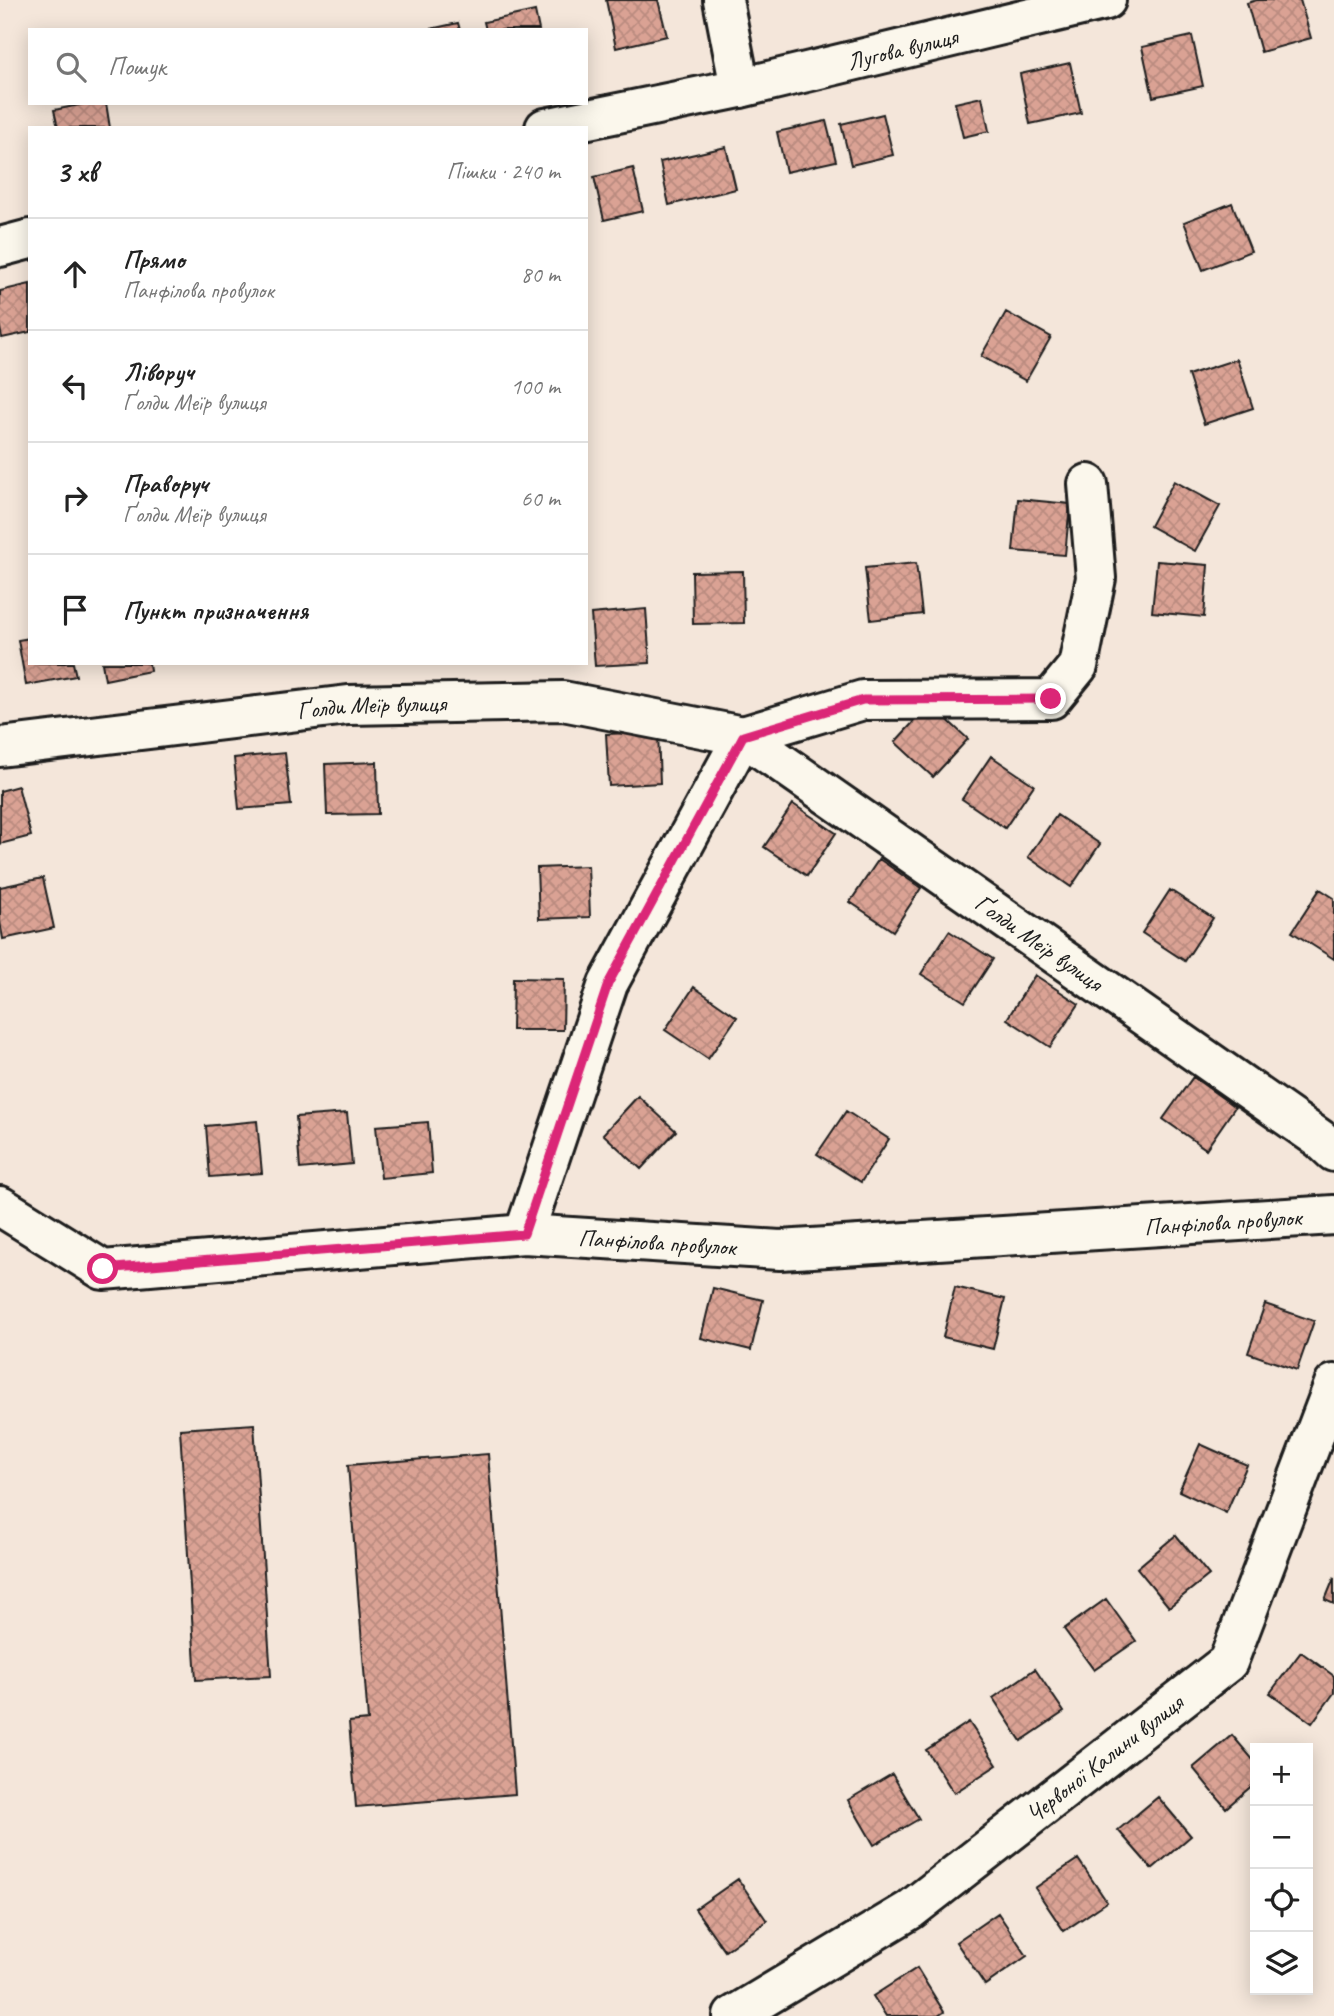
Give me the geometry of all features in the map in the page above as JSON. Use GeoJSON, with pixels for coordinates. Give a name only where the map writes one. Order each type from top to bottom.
{"type":"FeatureCollection","features":[{"type":"Feature","properties":{"kind":"street"},"geometry":{"type":"LineString","coordinates":[[723,0],[740,88]]}},
{"type":"Feature","properties":{"kind":"street","name":"Лугова вулиця"},"geometry":{"type":"LineString","coordinates":[[555,126],[740,88],[1106,0]]}},
{"type":"Feature","properties":{"kind":"street"},"geometry":{"type":"LineString","coordinates":[[0,247],[28,240]]}},
{"type":"Feature","properties":{"kind":"street","name":"Ґолди Меїр вулиця"},"geometry":{"type":"LineString","coordinates":[[743,736],[863,700],[1051,699],[1078,666],[1096,578],[1088,484]]}},
{"type":"Feature","properties":{"kind":"street","name":"Ґолди Меїр вулиця"},"geometry":{"type":"LineString","coordinates":[[0,747],[348,705],[563,701],[743,736],[1320,1139],[1334,1152]]}},
{"type":"Feature","properties":{"kind":"street"},"geometry":{"type":"LineString","coordinates":[[524,1234],[608,984],[743,736]]}},
{"type":"Feature","properties":{"kind":"street","name":"Панфілова провулок"},"geometry":{"type":"LineString","coordinates":[[0,1206],[103,1269],[524,1234],[780,1250],[1334,1215]]}},
{"type":"Feature","properties":{"kind":"street","name":"Червоної Калини вулиця"},"geometry":{"type":"LineString","coordinates":[[733,2016],[909,1910],[1228,1662],[1334,1384]]}},
{"type":"Feature","properties":{"kind":"building"},"geometry":{"type":"Polygon","coordinates":[[[606,0],[658,0],[667,36],[616,48],[606,0]]]}},
{"type":"Feature","properties":{"kind":"building"},"geometry":{"type":"Polygon","coordinates":[[[1257,0],[1300,0],[1311,38],[1261,52],[1247,3],[1257,0]]]}},
{"type":"Feature","properties":{"kind":"building"},"geometry":{"type":"Polygon","coordinates":[[[535,11],[539,28],[486,28],[484,22],[535,11]]]}},
{"type":"Feature","properties":{"kind":"building"},"geometry":{"type":"Polygon","coordinates":[[[458,23],[459,28],[435,28],[458,23]]]}},
{"type":"Feature","properties":{"kind":"building"},"geometry":{"type":"Polygon","coordinates":[[[1192,36],[1203,86],[1153,97],[1142,47],[1192,36]]]}},
{"type":"Feature","properties":{"kind":"building"},"geometry":{"type":"Polygon","coordinates":[[[1070,63],[1081,113],[1030,124],[1020,74],[1070,63]]]}},
{"type":"Feature","properties":{"kind":"building"},"geometry":{"type":"Polygon","coordinates":[[[982,97],[989,131],[963,137],[955,103],[982,97]]]}},
{"type":"Feature","properties":{"kind":"building"},"geometry":{"type":"Polygon","coordinates":[[[79,105],[106,105],[110,126],[58,126],[54,110],[79,105]]]}},
{"type":"Feature","properties":{"kind":"building"},"geometry":{"type":"Polygon","coordinates":[[[883,114],[893,155],[851,165],[841,124],[883,114]]]}},
{"type":"Feature","properties":{"kind":"building"},"geometry":{"type":"Polygon","coordinates":[[[826,121],[836,161],[786,172],[777,132],[826,121]]]}},
{"type":"Feature","properties":{"kind":"building"},"geometry":{"type":"Polygon","coordinates":[[[726,147],[736,189],[669,205],[660,162],[726,147]]]}},
{"type":"Feature","properties":{"kind":"building"},"geometry":{"type":"Polygon","coordinates":[[[633,168],[643,211],[604,220],[594,177],[633,168]]]}},
{"type":"Feature","properties":{"kind":"building"},"geometry":{"type":"Polygon","coordinates":[[[1232,203],[1251,251],[1203,270],[1184,222],[1232,203]]]}},
{"type":"Feature","properties":{"kind":"building"},"geometry":{"type":"Polygon","coordinates":[[[28,284],[28,332],[2,338],[0,291],[28,284]]]}},
{"type":"Feature","properties":{"kind":"building"},"geometry":{"type":"Polygon","coordinates":[[[1006,312],[1051,337],[1026,381],[981,356],[1006,312]]]}},
{"type":"Feature","properties":{"kind":"building"},"geometry":{"type":"Polygon","coordinates":[[[1237,359],[1253,408],[1204,424],[1188,375],[1237,359]]]}},
{"type":"Feature","properties":{"kind":"building"},"geometry":{"type":"Polygon","coordinates":[[[1174,481],[1220,506],[1195,551],[1150,526],[1174,481]]]}},
{"type":"Feature","properties":{"kind":"building"},"geometry":{"type":"Polygon","coordinates":[[[1018,499],[1070,504],[1065,555],[1013,551],[1018,499]]]}},
{"type":"Feature","properties":{"kind":"building"},"geometry":{"type":"Polygon","coordinates":[[[1157,561],[1208,565],[1204,617],[1152,612],[1157,561]]]}},
{"type":"Feature","properties":{"kind":"building"},"geometry":{"type":"Polygon","coordinates":[[[916,563],[922,614],[871,620],[865,568],[916,563]]]}},
{"type":"Feature","properties":{"kind":"building"},"geometry":{"type":"Polygon","coordinates":[[[743,571],[744,623],[693,624],[692,572],[743,571]]]}},
{"type":"Feature","properties":{"kind":"building"},"geometry":{"type":"Polygon","coordinates":[[[646,609],[650,663],[595,666],[591,614],[646,609]]]}},
{"type":"Feature","properties":{"kind":"building"},"geometry":{"type":"Polygon","coordinates":[[[28,638],[28,665],[73,665],[76,676],[26,685],[18,640],[28,638]]]}},
{"type":"Feature","properties":{"kind":"building"},"geometry":{"type":"Polygon","coordinates":[[[102,665],[149,665],[150,671],[105,680],[102,665]]]}},
{"type":"Feature","properties":{"kind":"building"},"geometry":{"type":"Polygon","coordinates":[[[930,704],[968,739],[933,777],[895,742],[930,704]]]}},
{"type":"Feature","properties":{"kind":"building"},"geometry":{"type":"Polygon","coordinates":[[[658,732],[660,783],[609,786],[606,734],[658,732]]]}},
{"type":"Feature","properties":{"kind":"building"},"geometry":{"type":"Polygon","coordinates":[[[285,753],[291,805],[239,809],[234,758],[285,753]]]}},
{"type":"Feature","properties":{"kind":"building"},"geometry":{"type":"Polygon","coordinates":[[[991,756],[1034,785],[1005,828],[962,799],[991,756]]]}},
{"type":"Feature","properties":{"kind":"building"},"geometry":{"type":"Polygon","coordinates":[[[377,762],[378,814],[327,815],[325,764],[377,762]]]}},
{"type":"Feature","properties":{"kind":"building"},"geometry":{"type":"Polygon","coordinates":[[[18,786],[31,836],[0,844],[0,791],[18,786]]]}},
{"type":"Feature","properties":{"kind":"building"},"geometry":{"type":"Polygon","coordinates":[[[793,804],[836,833],[807,876],[764,847],[793,804]]]}},
{"type":"Feature","properties":{"kind":"building"},"geometry":{"type":"Polygon","coordinates":[[[1057,815],[1100,844],[1071,887],[1028,857],[1057,815]]]}},
{"type":"Feature","properties":{"kind":"building"},"geometry":{"type":"Polygon","coordinates":[[[879,859],[921,888],[893,931],[850,902],[879,859]]]}},
{"type":"Feature","properties":{"kind":"building"},"geometry":{"type":"Polygon","coordinates":[[[588,866],[590,917],[539,919],[537,868],[588,866]]]}},
{"type":"Feature","properties":{"kind":"building"},"geometry":{"type":"Polygon","coordinates":[[[43,878],[54,928],[3,939],[0,887],[43,878]]]}},
{"type":"Feature","properties":{"kind":"building"},"geometry":{"type":"Polygon","coordinates":[[[1320,889],[1334,898],[1334,959],[1292,932],[1320,889]]]}},
{"type":"Feature","properties":{"kind":"building"},"geometry":{"type":"Polygon","coordinates":[[[1170,890],[1213,918],[1185,961],[1142,933],[1170,890]]]}},
{"type":"Feature","properties":{"kind":"building"},"geometry":{"type":"Polygon","coordinates":[[[949,931],[993,959],[965,1002],[921,974],[949,931]]]}},
{"type":"Feature","properties":{"kind":"building"},"geometry":{"type":"Polygon","coordinates":[[[1035,975],[1079,1004],[1050,1047],[1007,1019],[1035,975]]]}},
{"type":"Feature","properties":{"kind":"building"},"geometry":{"type":"Polygon","coordinates":[[[513,978],[564,979],[563,1030],[512,1030],[513,978]]]}},
{"type":"Feature","properties":{"kind":"building"},"geometry":{"type":"Polygon","coordinates":[[[694,987],[737,1017],[708,1059],[665,1030],[694,987]]]}},
{"type":"Feature","properties":{"kind":"building"},"geometry":{"type":"Polygon","coordinates":[[[1193,1077],[1235,1107],[1206,1149],[1163,1119],[1193,1077]]]}},
{"type":"Feature","properties":{"kind":"building"},"geometry":{"type":"Polygon","coordinates":[[[638,1096],[676,1131],[641,1169],[603,1134],[638,1096]]]}},
{"type":"Feature","properties":{"kind":"building"},"geometry":{"type":"Polygon","coordinates":[[[846,1111],[889,1139],[861,1182],[817,1154],[846,1111]]]}},
{"type":"Feature","properties":{"kind":"building"},"geometry":{"type":"Polygon","coordinates":[[[347,1113],[352,1164],[300,1169],[296,1117],[347,1113]]]}},
{"type":"Feature","properties":{"kind":"building"},"geometry":{"type":"Polygon","coordinates":[[[257,1121],[262,1173],[210,1177],[206,1126],[257,1121]]]}},
{"type":"Feature","properties":{"kind":"building"},"geometry":{"type":"Polygon","coordinates":[[[428,1122],[432,1173],[381,1178],[376,1126],[428,1122]]]}},
{"type":"Feature","properties":{"kind":"building"},"geometry":{"type":"Polygon","coordinates":[[[955,1287],[1005,1299],[993,1349],[943,1337],[955,1287]]]}},
{"type":"Feature","properties":{"kind":"building"},"geometry":{"type":"Polygon","coordinates":[[[713,1288],[763,1300],[751,1350],[701,1338],[713,1288]]]}},
{"type":"Feature","properties":{"kind":"building"},"geometry":{"type":"Polygon","coordinates":[[[1265,1304],[1314,1321],[1297,1370],[1248,1353],[1265,1304]]]}},
{"type":"Feature","properties":{"kind":"building"},"geometry":{"type":"Polygon","coordinates":[[[254,1424],[271,1676],[196,1680],[180,1429],[254,1424]]]}},
{"type":"Feature","properties":{"kind":"building"},"geometry":{"type":"Polygon","coordinates":[[[1200,1444],[1247,1465],[1226,1513],[1179,1491],[1200,1444]]]}},
{"type":"Feature","properties":{"kind":"building"},"geometry":{"type":"Polygon","coordinates":[[[488,1454],[515,1794],[356,1807],[349,1722],[368,1720],[348,1465],[488,1454]]]}},
{"type":"Feature","properties":{"kind":"building"},"geometry":{"type":"Polygon","coordinates":[[[1176,1535],[1209,1575],[1169,1607],[1137,1568],[1176,1535]]]}},
{"type":"Feature","properties":{"kind":"building"},"geometry":{"type":"Polygon","coordinates":[[[1334,1578],[1334,1604],[1325,1600],[1334,1578]]]}},
{"type":"Feature","properties":{"kind":"building"},"geometry":{"type":"Polygon","coordinates":[[[1106,1599],[1136,1641],[1094,1670],[1064,1629],[1106,1599]]]}},
{"type":"Feature","properties":{"kind":"building"},"geometry":{"type":"Polygon","coordinates":[[[1301,1652],[1334,1676],[1334,1693],[1312,1723],[1270,1693],[1301,1652]]]}},
{"type":"Feature","properties":{"kind":"building"},"geometry":{"type":"Polygon","coordinates":[[[1035,1669],[1064,1712],[1021,1741],[993,1698],[1035,1669]]]}},
{"type":"Feature","properties":{"kind":"building"},"geometry":{"type":"Polygon","coordinates":[[[969,1722],[997,1765],[954,1793],[926,1750],[969,1722]]]}},
{"type":"Feature","properties":{"kind":"building"},"geometry":{"type":"Polygon","coordinates":[[[1232,1735],[1250,1756],[1250,1787],[1226,1808],[1193,1768],[1232,1735]]]}},
{"type":"Feature","properties":{"kind":"building"},"geometry":{"type":"Polygon","coordinates":[[[892,1774],[919,1819],[874,1845],[848,1800],[892,1774]]]}},
{"type":"Feature","properties":{"kind":"building"},"geometry":{"type":"Polygon","coordinates":[[[1158,1797],[1191,1836],[1152,1869],[1118,1830],[1158,1797]]]}},
{"type":"Feature","properties":{"kind":"building"},"geometry":{"type":"Polygon","coordinates":[[[1078,1859],[1107,1902],[1064,1931],[1035,1888],[1078,1859]]]}},
{"type":"Feature","properties":{"kind":"building"},"geometry":{"type":"Polygon","coordinates":[[[738,1879],[767,1921],[725,1951],[695,1909],[738,1879]]]}},
{"type":"Feature","properties":{"kind":"building"},"geometry":{"type":"Polygon","coordinates":[[[998,1913],[1027,1956],[985,1985],[956,1942],[998,1913]]]}},
{"type":"Feature","properties":{"kind":"building"},"geometry":{"type":"Polygon","coordinates":[[[917,1968],[944,2012],[938,2016],[886,2016],[873,1996],[917,1968]]]}},
{"type":"Feature","properties":{"kind":"route"},"geometry":{"type":"LineString","coordinates":[[103,1269],[524,1234],[608,984],[743,736],[863,700],[1051,699]]}}]}
